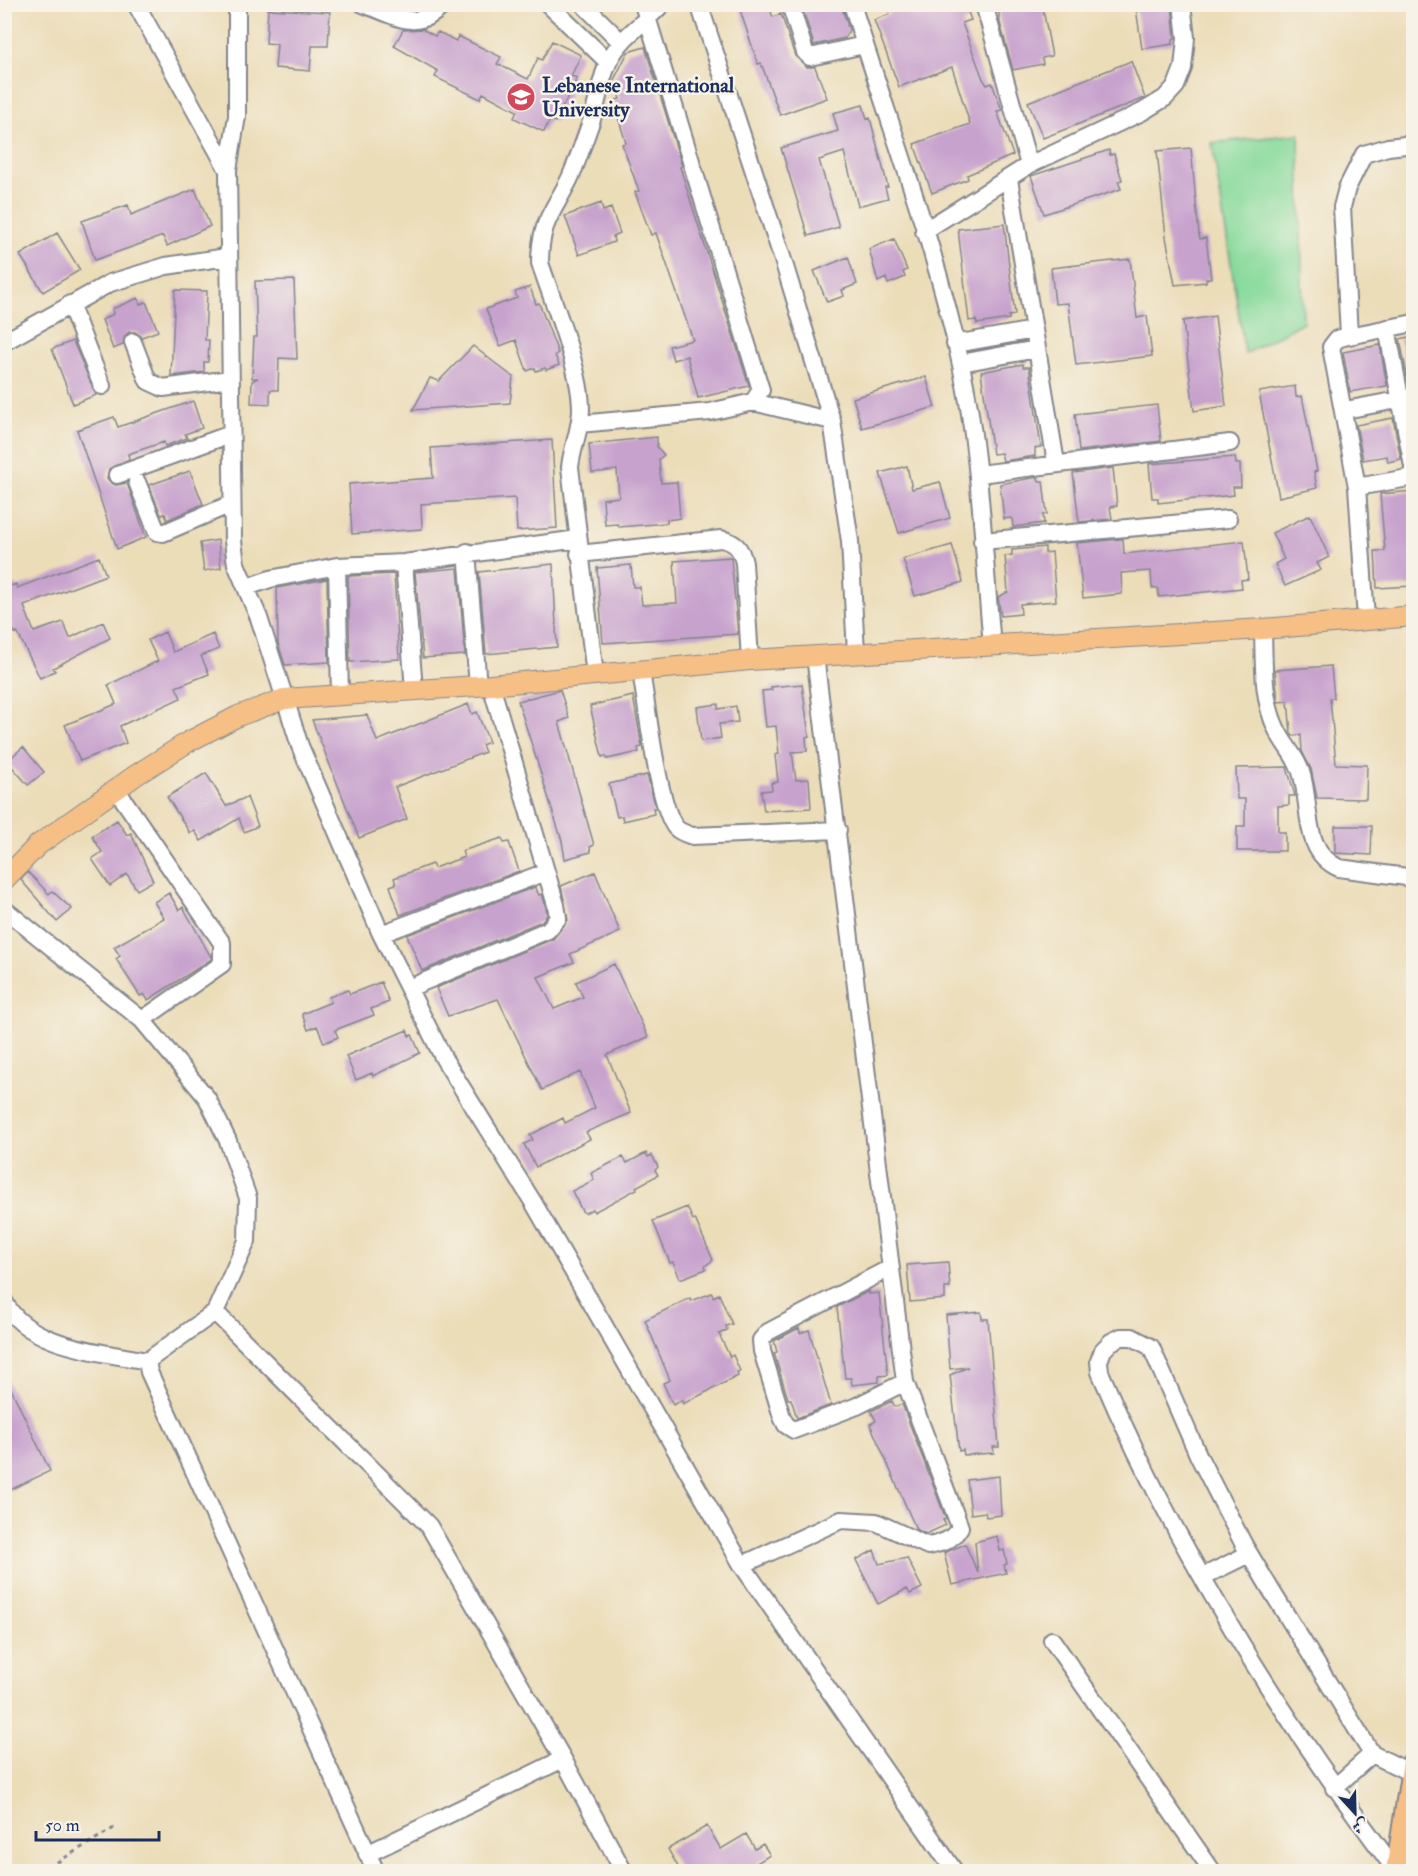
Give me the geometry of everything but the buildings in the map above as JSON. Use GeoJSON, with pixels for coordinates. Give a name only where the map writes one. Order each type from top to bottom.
{"type":"FeatureCollection","features":[{"type":"Feature","properties":{"kind":"highway"},"geometry":{"type":"LineString","coordinates":[[1397,1872],[1410,1801],[1412,1767]]}},
{"type":"Feature","properties":{"kind":"main road"},"geometry":{"type":"LineString","coordinates":[[4,880],[38,845],[116,789],[188,742],[238,716],[284,699],[485,686],[750,660],[1263,629],[1413,616]]}},
{"type":"Feature","properties":{"kind":"street"},"geometry":{"type":"LineString","coordinates":[[136,4],[228,170]]}},
{"type":"Feature","properties":{"kind":"street"},"geometry":{"type":"LineString","coordinates":[[237,4],[237,116],[228,170],[231,504],[236,564],[247,587],[284,699],[322,798],[381,934],[444,1059],[533,1202],[742,1565],[954,1872]]}},
{"type":"Feature","properties":{"kind":"street"},"geometry":{"type":"LineString","coordinates":[[363,4],[404,20],[417,21],[432,17],[444,4]]}},
{"type":"Feature","properties":{"kind":"street"},"geometry":{"type":"LineString","coordinates":[[548,4],[608,62]]}},
{"type":"Feature","properties":{"kind":"street"},"geometry":{"type":"LineString","coordinates":[[583,4],[621,42]]}},
{"type":"Feature","properties":{"kind":"street"},"geometry":{"type":"LineString","coordinates":[[643,4],[761,385],[760,395],[753,402]]}},
{"type":"Feature","properties":{"kind":"street"},"geometry":{"type":"LineString","coordinates":[[595,675],[570,467],[573,443],[579,424],[579,391],[540,262],[540,244],[548,214],[574,168],[598,103],[608,62],[621,42],[647,21],[662,4]]}},
{"type":"Feature","properties":{"kind":"street"},"geometry":{"type":"LineString","coordinates":[[699,4],[783,260],[832,421],[850,541],[856,653]]}},
{"type":"Feature","properties":{"kind":"street"},"geometry":{"type":"LineString","coordinates":[[790,4],[805,52],[810,57],[864,45]]}},
{"type":"Feature","properties":{"kind":"street"},"geometry":{"type":"LineString","coordinates":[[852,4],[924,231],[961,363],[979,474],[982,541],[992,645]]}},
{"type":"Feature","properties":{"kind":"street"},"geometry":{"type":"LineString","coordinates":[[984,4],[1029,165]]}},
{"type":"Feature","properties":{"kind":"street"},"geometry":{"type":"LineString","coordinates":[[924,231],[1029,165],[1142,112],[1165,98],[1176,86],[1183,69],[1186,38],[1182,4]]}},
{"type":"Feature","properties":{"kind":"street"},"geometry":{"type":"LineString","coordinates":[[1349,335],[1342,207],[1347,188],[1364,154],[1388,147],[1413,144]]}},
{"type":"Feature","properties":{"kind":"street"},"geometry":{"type":"LineString","coordinates":[[1009,179],[1056,463]]}},
{"type":"Feature","properties":{"kind":"street"},"geometry":{"type":"LineString","coordinates":[[4,342],[110,283],[166,266],[227,257]]}},
{"type":"Feature","properties":{"kind":"street"},"geometry":{"type":"LineString","coordinates":[[70,304],[102,386]]}},
{"type":"Feature","properties":{"kind":"street"},"geometry":{"type":"LineString","coordinates":[[1366,619],[1357,487],[1345,411],[1331,347],[1337,339],[1349,335],[1413,322]]}},
{"type":"Feature","properties":{"kind":"street"},"geometry":{"type":"LineString","coordinates":[[1387,328],[1407,398],[1413,472]]}},
{"type":"Feature","properties":{"kind":"street"},"geometry":{"type":"LineString","coordinates":[[956,344],[1034,330]]}},
{"type":"Feature","properties":{"kind":"street"},"geometry":{"type":"LineString","coordinates":[[133,342],[148,381],[163,388],[231,379]]}},
{"type":"Feature","properties":{"kind":"street"},"geometry":{"type":"LineString","coordinates":[[961,363],[1037,349]]}},
{"type":"Feature","properties":{"kind":"street"},"geometry":{"type":"LineString","coordinates":[[1345,411],[1407,398]]}},
{"type":"Feature","properties":{"kind":"street"},"geometry":{"type":"LineString","coordinates":[[579,424],[710,412],[753,402],[832,421]]}},
{"type":"Feature","properties":{"kind":"street"},"geometry":{"type":"LineString","coordinates":[[117,475],[231,434]]}},
{"type":"Feature","properties":{"kind":"street"},"geometry":{"type":"LineString","coordinates":[[979,474],[1230,443]]}},
{"type":"Feature","properties":{"kind":"street"},"geometry":{"type":"LineString","coordinates":[[1357,487],[1413,477]]}},
{"type":"Feature","properties":{"kind":"street"},"geometry":{"type":"LineString","coordinates":[[137,482],[157,532],[163,533],[231,504]]}},
{"type":"Feature","properties":{"kind":"street"},"geometry":{"type":"LineString","coordinates":[[982,541],[1228,519]]}},
{"type":"Feature","properties":{"kind":"street"},"geometry":{"type":"LineString","coordinates":[[247,587],[294,573],[337,566],[404,563],[467,552],[721,539],[731,541],[742,553],[750,660]]}},
{"type":"Feature","properties":{"kind":"street"},"geometry":{"type":"LineString","coordinates":[[409,988],[548,930],[558,918],[546,872],[485,686],[467,552]]}},
{"type":"Feature","properties":{"kind":"street"},"geometry":{"type":"LineString","coordinates":[[404,563],[414,690]]}},
{"type":"Feature","properties":{"kind":"street"},"geometry":{"type":"LineString","coordinates":[[337,566],[340,695]]}},
{"type":"Feature","properties":{"kind":"street"},"geometry":{"type":"LineString","coordinates":[[1263,629],[1264,684],[1270,715],[1300,768],[1316,848],[1329,864],[1340,868],[1413,878]]}},
{"type":"Feature","properties":{"kind":"street"},"geometry":{"type":"LineString","coordinates":[[742,1565],[841,1520],[876,1522],[928,1546],[947,1541],[956,1535],[960,1527],[905,1382],[815,656]]}},
{"type":"Feature","properties":{"kind":"street"},"geometry":{"type":"LineString","coordinates":[[642,672],[658,774],[669,816],[676,828],[692,836],[837,831]]}},
{"type":"Feature","properties":{"kind":"street"},"geometry":{"type":"LineString","coordinates":[[116,789],[222,943],[224,954],[222,964],[142,1020]]}},
{"type":"Feature","properties":{"kind":"street"},"geometry":{"type":"LineString","coordinates":[[381,934],[546,872]]}},
{"type":"Feature","properties":{"kind":"street"},"geometry":{"type":"LineString","coordinates":[[4,909],[142,1020],[207,1098],[228,1141],[249,1198],[247,1241],[215,1312],[147,1361],[54,1342],[12,1316],[4,1301]]}},
{"type":"Feature","properties":{"kind":"street"},"geometry":{"type":"LineString","coordinates":[[890,1268],[768,1332],[761,1340],[762,1351],[782,1417],[786,1425],[794,1430],[857,1406],[905,1382]]}},
{"type":"Feature","properties":{"kind":"street"},"geometry":{"type":"LineString","coordinates":[[215,1312],[429,1526],[563,1759],[624,1872]]}},
{"type":"Feature","properties":{"kind":"street"},"geometry":{"type":"LineString","coordinates":[[1397,1872],[1334,1788],[1281,1710],[1202,1577],[1100,1372],[1099,1361],[1111,1342],[1120,1337],[1132,1337],[1151,1347],[1199,1457],[1249,1554],[1372,1754],[1412,1767]]}},
{"type":"Feature","properties":{"kind":"street"},"geometry":{"type":"LineString","coordinates":[[147,1361],[149,1372],[375,1872]]}},
{"type":"Feature","properties":{"kind":"street"},"geometry":{"type":"LineString","coordinates":[[1202,1577],[1249,1554]]}},
{"type":"Feature","properties":{"kind":"street"},"geometry":{"type":"LineString","coordinates":[[1052,1640],[1213,1872]]}},
{"type":"Feature","properties":{"kind":"street"},"geometry":{"type":"LineString","coordinates":[[1334,1788],[1372,1754]]}},
{"type":"Feature","properties":{"kind":"street"},"geometry":{"type":"LineString","coordinates":[[367,1854],[563,1759]]}},
{"type":"Feature","properties":{"kind":"path"},"geometry":{"type":"LineString","coordinates":[[41,1872],[114,1828]]}},
{"type":"Feature","properties":{"kind":"green space"},"geometry":{"type":"Polygon","coordinates":[[[1299,134],[1303,322],[1245,354],[1212,143],[1299,134]]]}},
{"type":"Feature","properties":{"kind":"place","name":"Lebanese International University"},"geometry":{"type":"Point","coordinates":[521,97]}}]}
